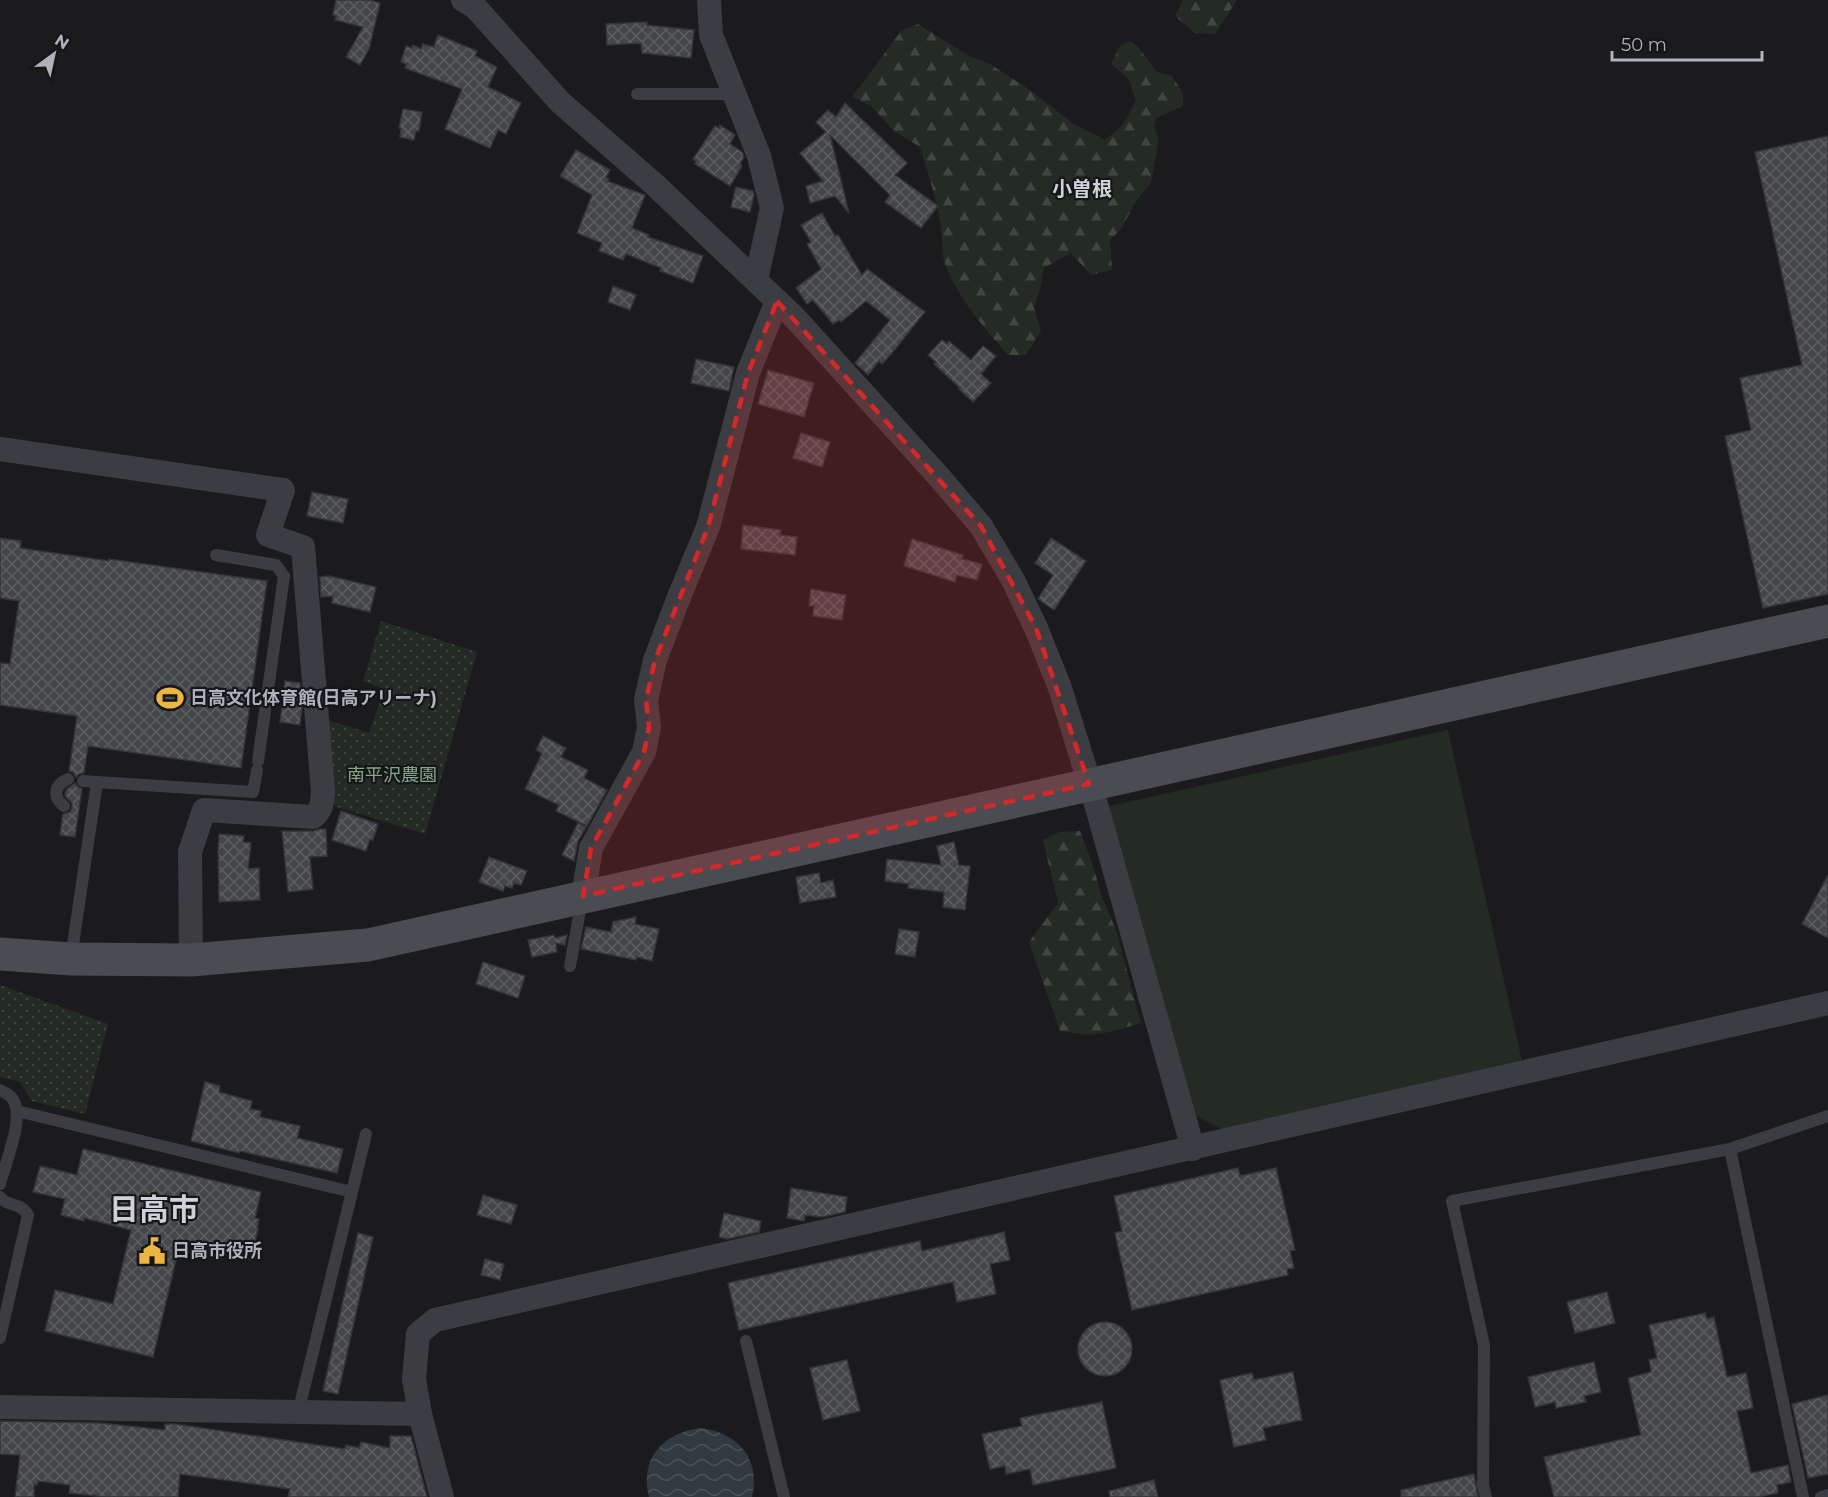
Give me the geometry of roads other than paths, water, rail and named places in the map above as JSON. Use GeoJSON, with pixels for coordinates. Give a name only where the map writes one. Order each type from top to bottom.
{"type":"FeatureCollection","features":[{"type":"Feature","properties":{"kind":"street"},"geometry":{"type":"LineString","coordinates":[[463,0],[475,7],[560,102],[654,184],[795,318],[981,526],[1013,580],[1036,628],[1060,688],[1193,1149]]}},
{"type":"Feature","properties":{"kind":"street"},"geometry":{"type":"LineString","coordinates":[[709,0],[711,35],[759,156],[772,208],[756,280]]}},
{"type":"Feature","properties":{"kind":"street"},"geometry":{"type":"LineString","coordinates":[[582,896],[591,848],[644,752],[649,727],[646,700],[655,660],[708,527],[748,373],[777,301]]}},
{"type":"Feature","properties":{"kind":"street"},"geometry":{"type":"LineString","coordinates":[[0,449],[283,490],[268,535],[303,548],[323,792],[322,805],[313,817],[204,810],[190,852],[191,960]]}},
{"type":"Feature","properties":{"kind":"street"},"geometry":{"type":"LineString","coordinates":[[0,954],[71,959],[191,960],[368,945],[1828,621]]}},
{"type":"Feature","properties":{"kind":"street"},"geometry":{"type":"LineString","coordinates":[[442,1497],[420,1414],[414,1379],[418,1334],[435,1320],[1828,1003]]}},
{"type":"Feature","properties":{"kind":"street"},"geometry":{"type":"LineString","coordinates":[[0,1407],[420,1414]]}},
{"type":"Feature","properties":{"kind":"lane"},"geometry":{"type":"LineString","coordinates":[[637,94],[735,94]]}},
{"type":"Feature","properties":{"kind":"lane"},"geometry":{"type":"LineString","coordinates":[[83,781],[253,792],[284,576],[276,565],[216,555]]}},
{"type":"Feature","properties":{"kind":"lane"},"geometry":{"type":"LineString","coordinates":[[64,806],[55,795],[56,787],[68,780]]}},
{"type":"Feature","properties":{"kind":"lane"},"geometry":{"type":"LineString","coordinates":[[71,959],[96,782]]}},
{"type":"Feature","properties":{"kind":"lane"},"geometry":{"type":"LineString","coordinates":[[79,808],[92,809]]}},
{"type":"Feature","properties":{"kind":"lane"},"geometry":{"type":"LineString","coordinates":[[570,966],[582,896]]}},
{"type":"Feature","properties":{"kind":"lane"},"geometry":{"type":"LineString","coordinates":[[0,1090],[12,1098],[17,1111],[17,1123],[0,1184]]}},
{"type":"Feature","properties":{"kind":"lane"},"geometry":{"type":"LineString","coordinates":[[17,1111],[352,1192]]}},
{"type":"Feature","properties":{"kind":"lane"},"geometry":{"type":"LineString","coordinates":[[1486,1497],[1483,1485],[1484,1345],[1452,1201],[1730,1149],[1828,1116]]}},
{"type":"Feature","properties":{"kind":"lane"},"geometry":{"type":"LineString","coordinates":[[298,1413],[366,1134]]}},
{"type":"Feature","properties":{"kind":"lane"},"geometry":{"type":"LineString","coordinates":[[1730,1149],[1803,1497]]}},
{"type":"Feature","properties":{"kind":"lane"},"geometry":{"type":"LineString","coordinates":[[0,1197],[3,1201],[23,1208],[28,1215],[0,1338]]}},
{"type":"Feature","properties":{"kind":"lane"},"geometry":{"type":"LineString","coordinates":[[746,1341],[784,1497]]}},
{"type":"Feature","properties":{"kind":"lane"},"geometry":{"type":"LineString","coordinates":[[1821,1497],[1828,1495]]}},
{"type":"Feature","properties":{"kind":"water"},"geometry":{"type":"Polygon","coordinates":[[[700,1428],[725,1435],[743,1449],[753,1470],[752,1497],[649,1497],[648,1471],[657,1450],[675,1436],[700,1428]]]}},
{"type":"Feature","properties":{"kind":"place","name":"日高文化体育館(日高アリーナ)"},"geometry":{"type":"Point","coordinates":[170,698]}},
{"type":"Feature","properties":{"kind":"place","name":"日高市役所"},"geometry":{"type":"Point","coordinates":[152,1251]}},
{"type":"Feature","properties":{"kind":"district","name":"小曽根"},"geometry":{"type":"Point","coordinates":[1082,189]}},
{"type":"Feature","properties":{"kind":"district","name":"日高市"},"geometry":{"type":"Point","coordinates":[154,1210]}},
{"type":"Feature","properties":{"kind":"park label","name":"南平沢農園"},"geometry":{"type":"Point","coordinates":[392,775]}}]}
